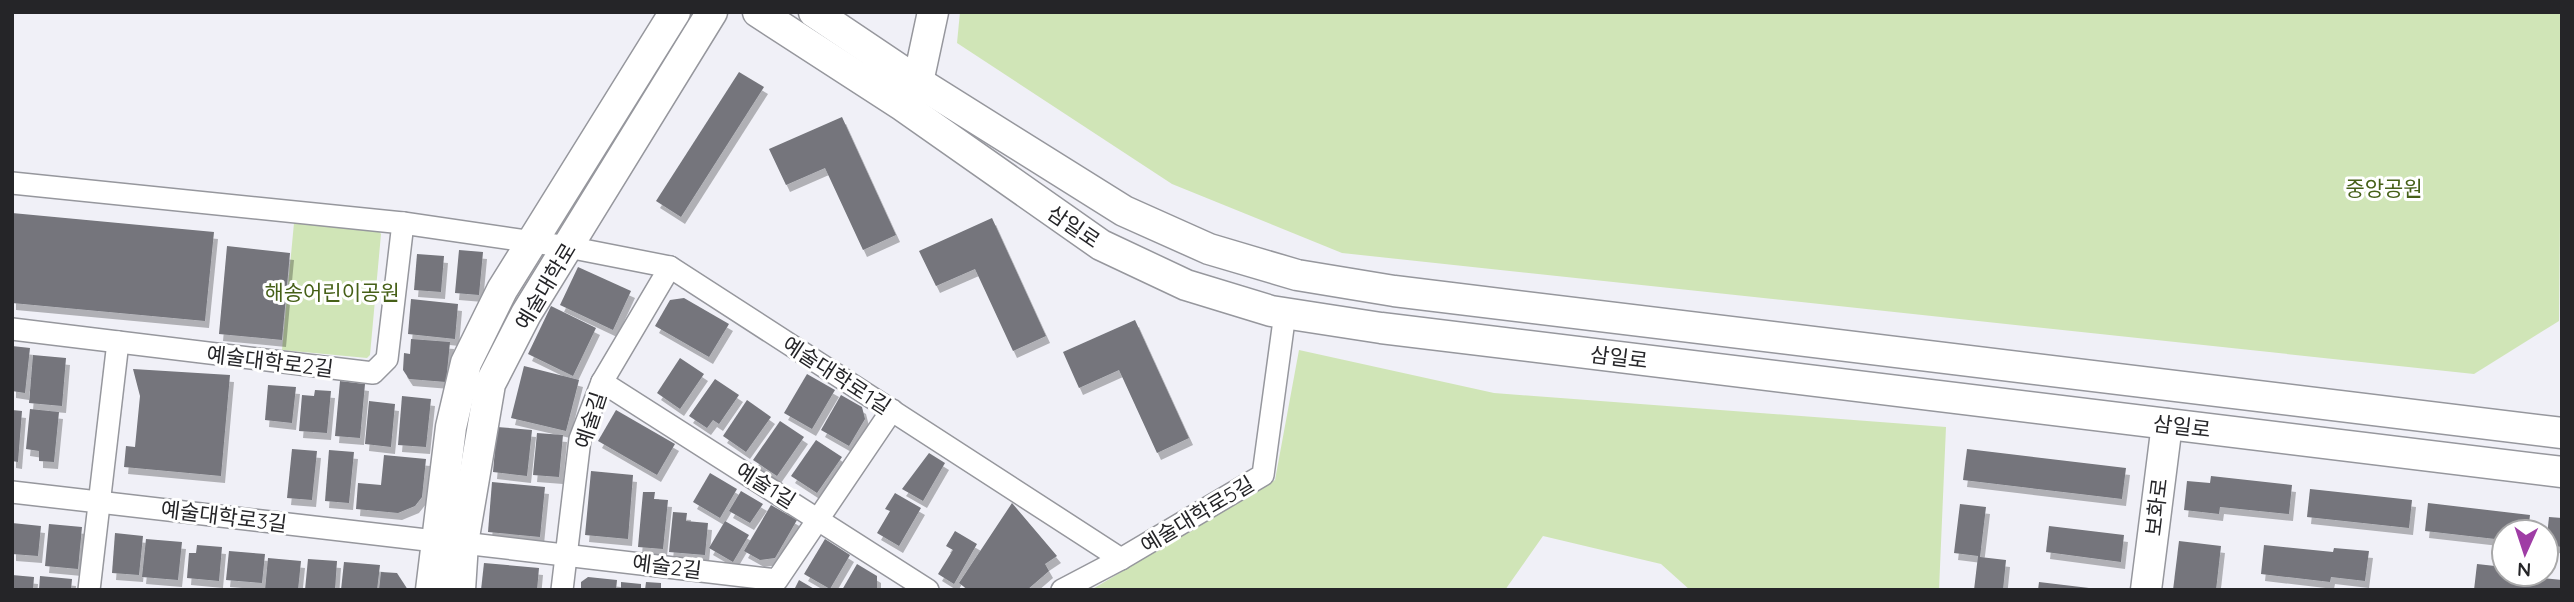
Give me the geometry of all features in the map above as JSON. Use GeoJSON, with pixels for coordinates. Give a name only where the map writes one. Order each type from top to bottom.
{"type":"FeatureCollection","features":[{"type":"Feature","properties":{"kind":"main road","name":"예술대학로"},"geometry":{"type":"LineString","coordinates":[[460,590],[449,542],[451,427],[466,363],[502,290],[676,12]]}},
{"type":"Feature","properties":{"kind":"main road","name":"예술대학로"},"geometry":{"type":"LineString","coordinates":[[431,590],[449,542],[489,384],[526,314],[712,12]]}},
{"type":"Feature","properties":{"kind":"main road","name":"삼일로"},"geometry":{"type":"LineString","coordinates":[[758,12],[904,106],[1101,245],[1185,285],[1285,313],[2562,472]]}},
{"type":"Feature","properties":{"kind":"main road","name":"삼일로"},"geometry":{"type":"LineString","coordinates":[[814,12],[918,82],[1124,211],[1209,248],[1297,275],[1394,290],[2562,433]]}},
{"type":"Feature","properties":{"kind":"main road"},"geometry":{"type":"LineString","coordinates":[[918,82],[933,12]]}},
{"type":"Feature","properties":{"kind":"main road","name":"보화로"},"geometry":{"type":"LineString","coordinates":[[2146,590],[2167,424]]}},
{"type":"Feature","properties":{"kind":"street"},"geometry":{"type":"LineString","coordinates":[[12,183],[403,223],[532,242]]}},
{"type":"Feature","properties":{"kind":"street","name":"예술대학로2길"},"geometry":{"type":"LineString","coordinates":[[12,329],[373,373],[387,359],[403,223]]}},
{"type":"Feature","properties":{"kind":"street","name":"예술대학로1길"},"geometry":{"type":"LineString","coordinates":[[532,242],[670,267],[1121,559]]}},
{"type":"Feature","properties":{"kind":"street","name":"예술길"},"geometry":{"type":"LineString","coordinates":[[562,590],[580,439],[602,382],[670,267]]}},
{"type":"Feature","properties":{"kind":"street","name":"예술대학로5길"},"geometry":{"type":"LineString","coordinates":[[1062,590],[1121,559],[1263,475],[1285,313]]}},
{"type":"Feature","properties":{"kind":"street"},"geometry":{"type":"LineString","coordinates":[[89,590],[102,502],[118,342]]}},
{"type":"Feature","properties":{"kind":"street","name":"예술1길"},"geometry":{"type":"LineString","coordinates":[[602,382],[820,519],[895,581],[928,590]]}},
{"type":"Feature","properties":{"kind":"street"},"geometry":{"type":"LineString","coordinates":[[820,519],[892,410]]}},
{"type":"Feature","properties":{"kind":"street","name":"예술대학로3길"},"geometry":{"type":"LineString","coordinates":[[12,492],[566,553]]}},
{"type":"Feature","properties":{"kind":"street","name":"예술2길"},"geometry":{"type":"LineString","coordinates":[[566,553],[777,580],[820,519]]}},
{"type":"Feature","properties":{"kind":"green space","name":"중앙공원"},"geometry":{"type":"Polygon","coordinates":[[[960,12],[2562,12],[2559,321],[2474,374],[1342,253],[1172,184],[957,43],[960,12]]]}},
{"type":"Feature","properties":{"kind":"green space","name":"해송어린이공원"},"geometry":{"type":"Polygon","coordinates":[[[294,223],[379,231],[381,234],[370,355],[367,358],[282,350],[294,223]]]}},
{"type":"Feature","properties":{"kind":"green space"},"geometry":{"type":"Polygon","coordinates":[[[1299,350],[1494,393],[1946,427],[1939,590],[1690,590],[1661,564],[1543,536],[1505,590],[1091,590],[1275,480],[1299,350]]]}},
{"type":"Feature","properties":{"kind":"building"},"geometry":{"type":"Polygon","coordinates":[[[739,72],[764,87],[681,217],[656,201],[739,72]]]}},
{"type":"Feature","properties":{"kind":"building"},"geometry":{"type":"Polygon","coordinates":[[[842,117],[896,235],[863,250],[825,168],[786,185],[769,149],[842,117]]]}},
{"type":"Feature","properties":{"kind":"building"},"geometry":{"type":"Polygon","coordinates":[[[12,213],[214,232],[205,321],[12,303],[12,213]]]}},
{"type":"Feature","properties":{"kind":"building"},"geometry":{"type":"Polygon","coordinates":[[[992,218],[1046,336],[1013,351],[975,269],[936,286],[919,251],[992,218]]]}},
{"type":"Feature","properties":{"kind":"building"},"geometry":{"type":"Polygon","coordinates":[[[227,246],[290,253],[282,340],[219,334],[227,246]]]}},
{"type":"Feature","properties":{"kind":"building"},"geometry":{"type":"Polygon","coordinates":[[[459,250],[483,252],[479,295],[455,293],[459,250]]]}},
{"type":"Feature","properties":{"kind":"building"},"geometry":{"type":"Polygon","coordinates":[[[417,254],[444,256],[441,292],[414,290],[417,254]]]}},
{"type":"Feature","properties":{"kind":"building"},"geometry":{"type":"Polygon","coordinates":[[[578,267],[631,291],[613,330],[560,305],[578,267]]]}},
{"type":"Feature","properties":{"kind":"building"},"geometry":{"type":"Polygon","coordinates":[[[684,298],[729,324],[709,357],[655,326],[670,300],[684,298]]]}},
{"type":"Feature","properties":{"kind":"building"},"geometry":{"type":"Polygon","coordinates":[[[411,299],[458,304],[455,339],[408,334],[411,299]]]}},
{"type":"Feature","properties":{"kind":"building"},"geometry":{"type":"Polygon","coordinates":[[[551,306],[596,328],[573,376],[528,354],[551,306]]]}},
{"type":"Feature","properties":{"kind":"building"},"geometry":{"type":"Polygon","coordinates":[[[1135,320],[1189,438],[1157,453],[1119,370],[1079,388],[1063,352],[1135,320]]]}},
{"type":"Feature","properties":{"kind":"building"},"geometry":{"type":"Polygon","coordinates":[[[411,339],[450,342],[446,382],[409,379],[403,370],[404,353],[410,354],[411,339]]]}},
{"type":"Feature","properties":{"kind":"building"},"geometry":{"type":"Polygon","coordinates":[[[12,346],[30,348],[25,393],[12,391],[12,346]]]}},
{"type":"Feature","properties":{"kind":"building"},"geometry":{"type":"Polygon","coordinates":[[[33,355],[66,358],[62,406],[29,403],[33,355]]]}},
{"type":"Feature","properties":{"kind":"building"},"geometry":{"type":"Polygon","coordinates":[[[680,358],[704,374],[680,409],[657,393],[680,358]]]}},
{"type":"Feature","properties":{"kind":"building"},"geometry":{"type":"Polygon","coordinates":[[[524,366],[579,380],[566,431],[511,418],[524,366]]]}},
{"type":"Feature","properties":{"kind":"building"},"geometry":{"type":"Polygon","coordinates":[[[133,369],[230,375],[221,476],[124,467],[126,446],[135,447],[140,396],[133,369]]]}},
{"type":"Feature","properties":{"kind":"building"},"geometry":{"type":"Polygon","coordinates":[[[807,374],[835,390],[812,429],[784,413],[807,374]]]}},
{"type":"Feature","properties":{"kind":"building"},"geometry":{"type":"Polygon","coordinates":[[[715,379],[739,395],[719,424],[713,420],[707,428],[689,416],[715,379]]]}},
{"type":"Feature","properties":{"kind":"building"},"geometry":{"type":"Polygon","coordinates":[[[340,381],[365,384],[360,438],[335,436],[340,381]]]}},
{"type":"Feature","properties":{"kind":"building"},"geometry":{"type":"Polygon","coordinates":[[[268,385],[296,387],[292,423],[265,420],[268,385]]]}},
{"type":"Feature","properties":{"kind":"building"},"geometry":{"type":"Polygon","coordinates":[[[315,390],[331,391],[327,433],[299,431],[302,395],[314,396],[315,390]]]}},
{"type":"Feature","properties":{"kind":"building"},"geometry":{"type":"Polygon","coordinates":[[[841,395],[862,407],[865,419],[849,446],[821,430],[841,395]]]}},
{"type":"Feature","properties":{"kind":"building"},"geometry":{"type":"Polygon","coordinates":[[[402,396],[431,399],[426,447],[398,445],[402,396]]]}},
{"type":"Feature","properties":{"kind":"building"},"geometry":{"type":"Polygon","coordinates":[[[747,400],[771,417],[746,452],[723,436],[747,400]]]}},
{"type":"Feature","properties":{"kind":"building"},"geometry":{"type":"Polygon","coordinates":[[[369,401],[395,404],[391,447],[365,444],[369,401]]]}},
{"type":"Feature","properties":{"kind":"building"},"geometry":{"type":"Polygon","coordinates":[[[30,409],[59,412],[54,462],[39,461],[39,451],[26,449],[30,409]]]}},
{"type":"Feature","properties":{"kind":"building"},"geometry":{"type":"Polygon","coordinates":[[[12,410],[22,411],[18,462],[12,461],[12,410]]]}},
{"type":"Feature","properties":{"kind":"building"},"geometry":{"type":"Polygon","coordinates":[[[616,410],[675,444],[657,475],[598,441],[616,410]]]}},
{"type":"Feature","properties":{"kind":"building"},"geometry":{"type":"Polygon","coordinates":[[[780,421],[804,437],[777,476],[753,460],[780,421]]]}},
{"type":"Feature","properties":{"kind":"building"},"geometry":{"type":"Polygon","coordinates":[[[497,427],[532,430],[527,476],[493,472],[497,427]]]}},
{"type":"Feature","properties":{"kind":"building"},"geometry":{"type":"Polygon","coordinates":[[[537,433],[563,435],[559,477],[533,475],[537,433]]]}},
{"type":"Feature","properties":{"kind":"building"},"geometry":{"type":"Polygon","coordinates":[[[816,440],[842,457],[817,493],[791,476],[816,440]]]}},
{"type":"Feature","properties":{"kind":"building"},"geometry":{"type":"Polygon","coordinates":[[[292,449],[317,451],[312,500],[287,498],[292,449]]]}},
{"type":"Feature","properties":{"kind":"building"},"geometry":{"type":"Polygon","coordinates":[[[1967,449],[2126,468],[2122,499],[1963,480],[1967,449]]]}},
{"type":"Feature","properties":{"kind":"building"},"geometry":{"type":"Polygon","coordinates":[[[329,450],[354,452],[349,503],[325,501],[329,450]]]}},
{"type":"Feature","properties":{"kind":"building"},"geometry":{"type":"Polygon","coordinates":[[[929,453],[945,463],[923,501],[902,489],[929,453]]]}},
{"type":"Feature","properties":{"kind":"building"},"geometry":{"type":"Polygon","coordinates":[[[384,455],[426,459],[422,497],[415,506],[398,513],[356,509],[358,483],[381,485],[384,455]]]}},
{"type":"Feature","properties":{"kind":"building"},"geometry":{"type":"Polygon","coordinates":[[[591,471],[633,475],[628,539],[585,535],[591,471]]]}},
{"type":"Feature","properties":{"kind":"building"},"geometry":{"type":"Polygon","coordinates":[[[710,473],[737,489],[720,518],[693,502],[710,473]]]}},
{"type":"Feature","properties":{"kind":"building"},"geometry":{"type":"Polygon","coordinates":[[[2211,476],[2292,485],[2289,514],[2220,507],[2219,514],[2184,510],[2187,481],[2210,483],[2211,476]]]}},
{"type":"Feature","properties":{"kind":"building"},"geometry":{"type":"Polygon","coordinates":[[[492,482],[545,487],[540,537],[488,532],[492,482]]]}},
{"type":"Feature","properties":{"kind":"building"},"geometry":{"type":"Polygon","coordinates":[[[2310,489],[2412,500],[2409,528],[2307,517],[2310,489]]]}},
{"type":"Feature","properties":{"kind":"building"},"geometry":{"type":"Polygon","coordinates":[[[741,491],[763,504],[750,523],[729,511],[741,491]]]}},
{"type":"Feature","properties":{"kind":"building"},"geometry":{"type":"Polygon","coordinates":[[[643,492],[655,492],[654,499],[668,500],[663,549],[638,547],[643,492]]]}},
{"type":"Feature","properties":{"kind":"building"},"geometry":{"type":"Polygon","coordinates":[[[895,493],[921,508],[899,546],[877,533],[890,511],[885,509],[895,493]]]}},
{"type":"Feature","properties":{"kind":"building"},"geometry":{"type":"Polygon","coordinates":[[[1012,503],[1057,556],[1045,564],[1049,571],[1027,590],[968,590],[959,583],[1012,503]]]}},
{"type":"Feature","properties":{"kind":"building"},"geometry":{"type":"Polygon","coordinates":[[[2428,503],[2530,515],[2530,518],[2490,518],[2490,538],[2425,531],[2428,503]]]}},
{"type":"Feature","properties":{"kind":"building"},"geometry":{"type":"Polygon","coordinates":[[[1960,504],[1986,507],[1980,557],[2006,560],[2003,590],[1974,590],[1978,556],[1954,553],[1960,504]]]}},
{"type":"Feature","properties":{"kind":"building"},"geometry":{"type":"Polygon","coordinates":[[[771,505],[797,520],[775,558],[760,560],[744,551],[771,505]]]}},
{"type":"Feature","properties":{"kind":"building"},"geometry":{"type":"Polygon","coordinates":[[[673,512],[687,513],[686,521],[708,523],[705,555],[669,552],[673,512]]]}},
{"type":"Feature","properties":{"kind":"building"},"geometry":{"type":"Polygon","coordinates":[[[2549,517],[2562,518],[2562,547],[2560,518],[2549,517]]]}},
{"type":"Feature","properties":{"kind":"building"},"geometry":{"type":"Polygon","coordinates":[[[725,521],[749,535],[733,562],[709,548],[725,521]]]}},
{"type":"Feature","properties":{"kind":"building"},"geometry":{"type":"Polygon","coordinates":[[[12,523],[41,526],[38,556],[12,554],[12,523]]]}},
{"type":"Feature","properties":{"kind":"building"},"geometry":{"type":"Polygon","coordinates":[[[49,524],[82,527],[78,569],[45,566],[49,524]]]}},
{"type":"Feature","properties":{"kind":"building"},"geometry":{"type":"Polygon","coordinates":[[[2049,526],[2124,535],[2121,562],[2046,552],[2049,526]]]}},
{"type":"Feature","properties":{"kind":"building"},"geometry":{"type":"Polygon","coordinates":[[[955,531],[977,544],[954,584],[938,574],[953,550],[946,546],[955,531]]]}},
{"type":"Feature","properties":{"kind":"building"},"geometry":{"type":"Polygon","coordinates":[[[115,533],[143,536],[139,575],[112,573],[115,533]]]}},
{"type":"Feature","properties":{"kind":"building"},"geometry":{"type":"Polygon","coordinates":[[[146,539],[182,542],[178,580],[142,577],[146,539]]]}},
{"type":"Feature","properties":{"kind":"building"},"geometry":{"type":"Polygon","coordinates":[[[825,539],[850,555],[830,589],[804,574],[825,539]]]}},
{"type":"Feature","properties":{"kind":"building"},"geometry":{"type":"Polygon","coordinates":[[[2179,541],[2221,546],[2216,590],[2173,590],[2179,541]]]}},
{"type":"Feature","properties":{"kind":"building"},"geometry":{"type":"Polygon","coordinates":[[[197,545],[222,547],[219,581],[187,578],[189,553],[196,553],[197,545]]]}},
{"type":"Feature","properties":{"kind":"building"},"geometry":{"type":"Polygon","coordinates":[[[2264,545],[2333,552],[2334,548],[2369,551],[2365,581],[2331,577],[2330,582],[2261,574],[2264,545]]]}},
{"type":"Feature","properties":{"kind":"building"},"geometry":{"type":"Polygon","coordinates":[[[229,551],[265,554],[262,583],[226,580],[229,551]]]}},
{"type":"Feature","properties":{"kind":"building"},"geometry":{"type":"Polygon","coordinates":[[[268,558],[301,561],[298,590],[265,590],[268,558]]]}},
{"type":"Feature","properties":{"kind":"building"},"geometry":{"type":"Polygon","coordinates":[[[308,559],[337,561],[335,590],[305,590],[308,559]]]}},
{"type":"Feature","properties":{"kind":"building"},"geometry":{"type":"Polygon","coordinates":[[[344,562],[380,565],[377,590],[341,590],[344,562]]]}},
{"type":"Feature","properties":{"kind":"building"},"geometry":{"type":"Polygon","coordinates":[[[484,563],[539,568],[537,590],[481,590],[484,563]]]}},
{"type":"Feature","properties":{"kind":"building"},"geometry":{"type":"Polygon","coordinates":[[[857,564],[877,576],[877,590],[842,590],[857,564]]]}},
{"type":"Feature","properties":{"kind":"building"},"geometry":{"type":"Polygon","coordinates":[[[2477,564],[2490,565],[2490,588],[2560,588],[2562,580],[2562,590],[2474,590],[2477,564]]]}},
{"type":"Feature","properties":{"kind":"building"},"geometry":{"type":"Polygon","coordinates":[[[381,572],[397,573],[408,590],[379,590],[381,572]]]}},
{"type":"Feature","properties":{"kind":"building"},"geometry":{"type":"Polygon","coordinates":[[[12,575],[34,577],[33,590],[12,590],[12,575]]]}},
{"type":"Feature","properties":{"kind":"building"},"geometry":{"type":"Polygon","coordinates":[[[40,576],[72,579],[71,590],[39,590],[40,576]]]}},
{"type":"Feature","properties":{"kind":"building"},"geometry":{"type":"Polygon","coordinates":[[[588,577],[617,580],[616,590],[581,590],[581,582],[588,577]]]}},
{"type":"Feature","properties":{"kind":"building"},"geometry":{"type":"Polygon","coordinates":[[[799,580],[816,590],[794,590],[799,580]]]}},
{"type":"Feature","properties":{"kind":"building"},"geometry":{"type":"Polygon","coordinates":[[[621,582],[641,584],[641,590],[621,590],[621,582]]]}},
{"type":"Feature","properties":{"kind":"building"},"geometry":{"type":"Polygon","coordinates":[[[646,582],[661,583],[661,590],[645,590],[646,582]]]}},
{"type":"Feature","properties":{"kind":"building"},"geometry":{"type":"Polygon","coordinates":[[[2039,582],[2089,588],[2089,590],[2038,590],[2039,582]]]}}]}
